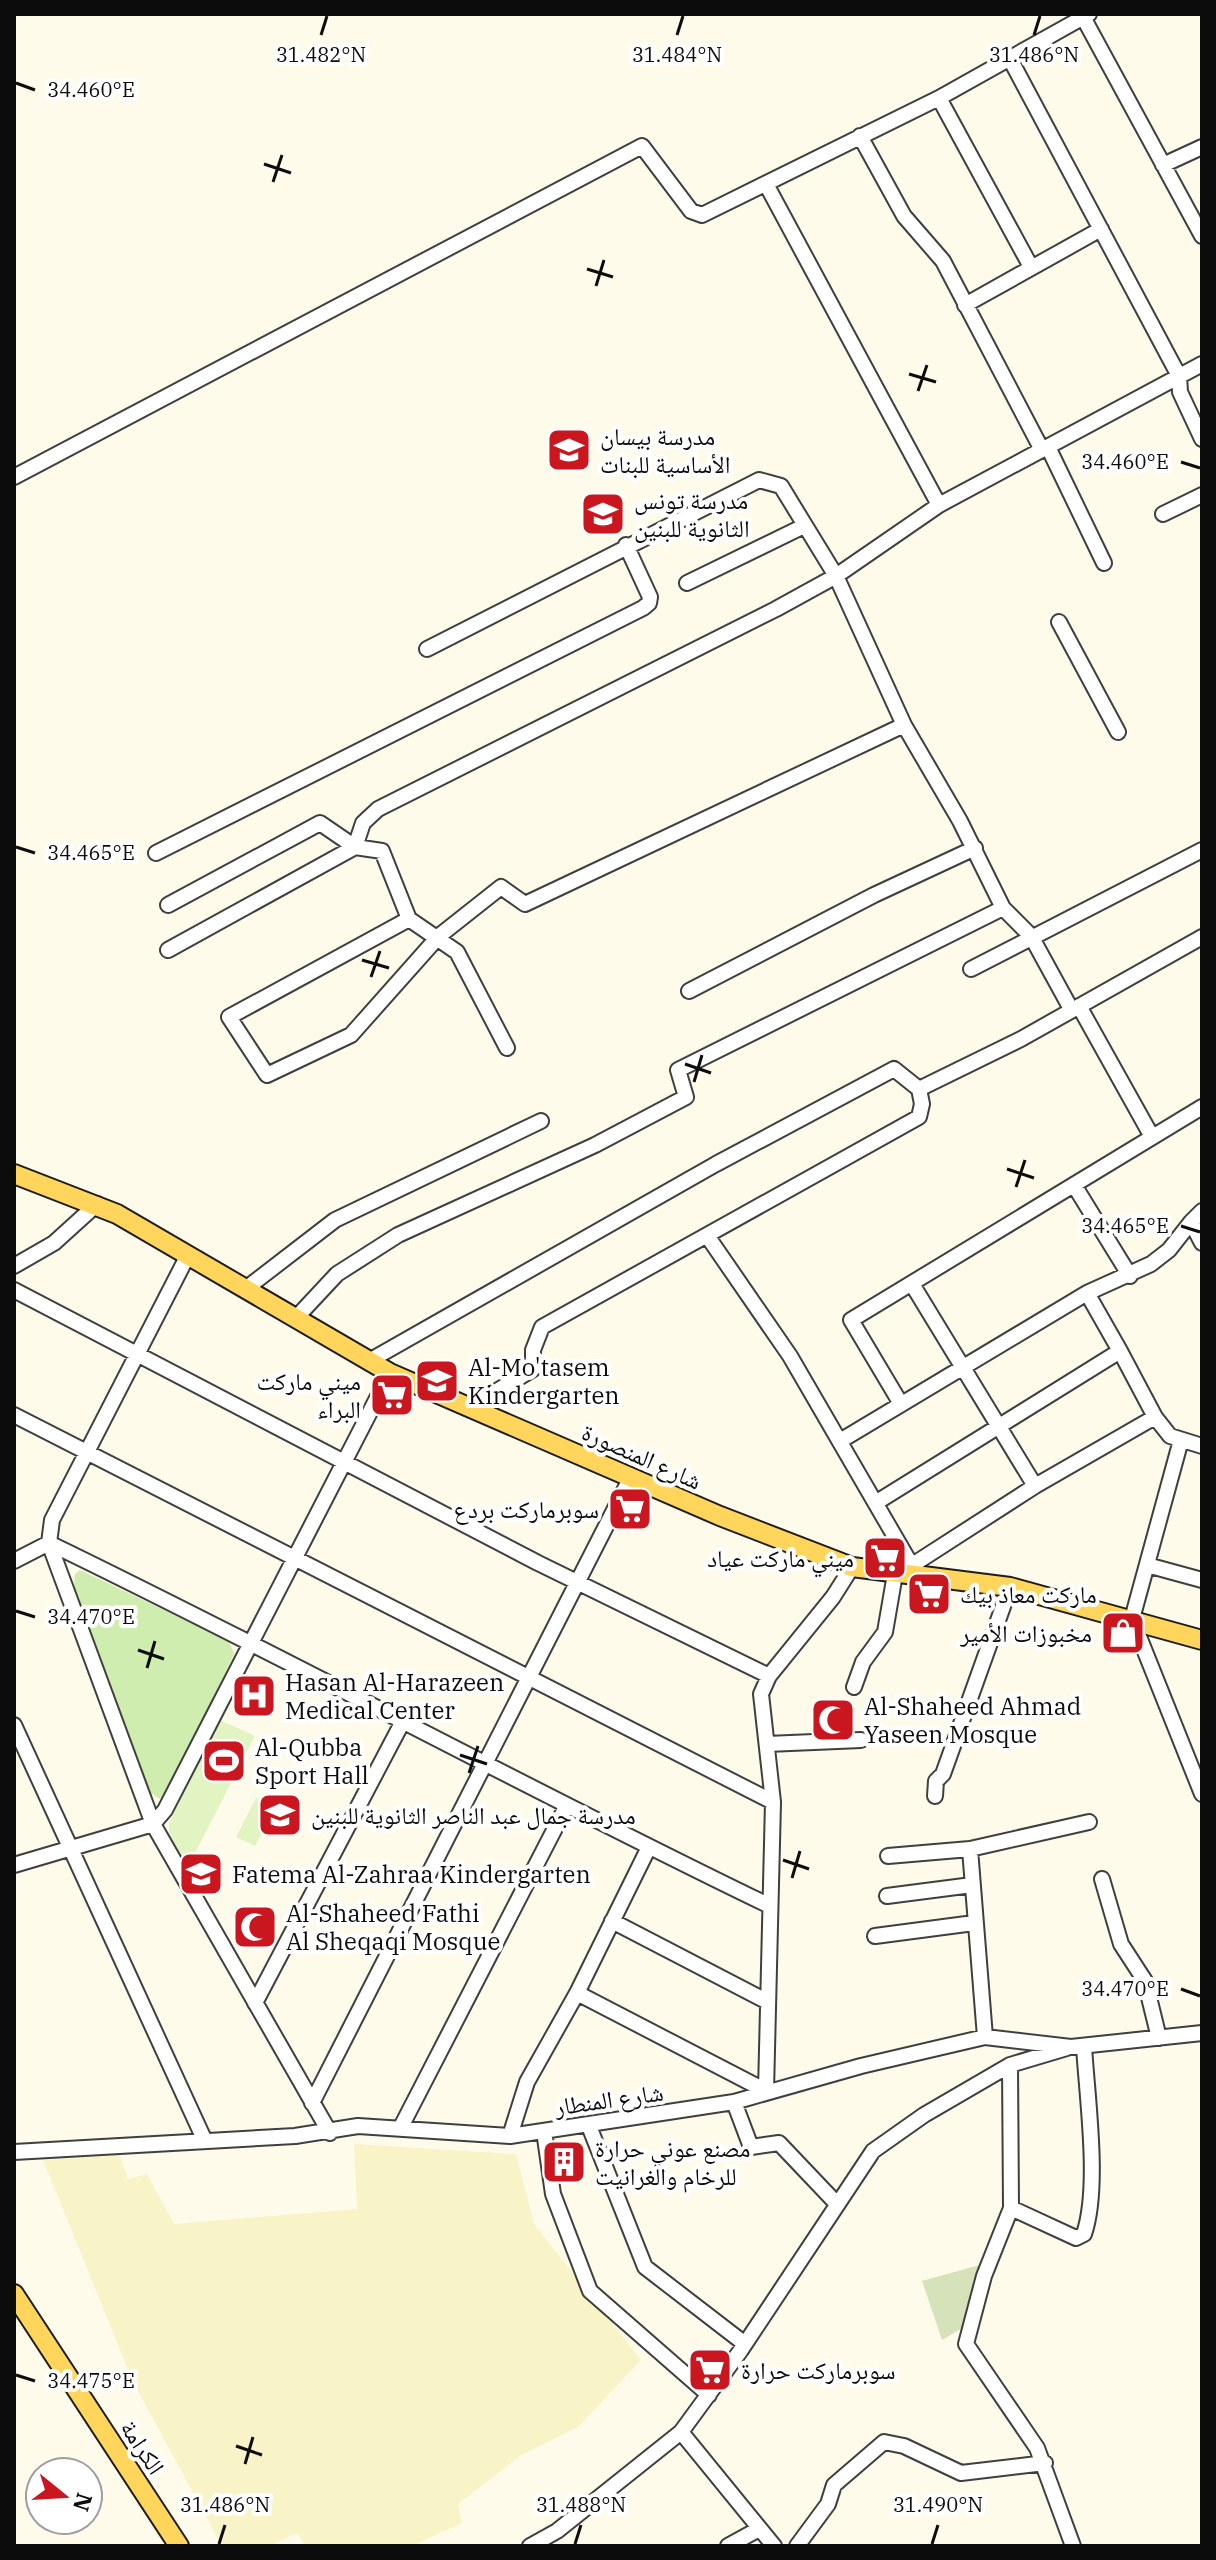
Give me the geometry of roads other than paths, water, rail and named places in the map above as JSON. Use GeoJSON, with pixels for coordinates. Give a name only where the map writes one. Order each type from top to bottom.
{"type":"FeatureCollection","features":[{"type":"Feature","properties":{"kind":"main road","name":"شارع المنصورة"},"geometry":{"type":"LineString","coordinates":[[14,1174],[97,1204],[187,1257],[248,1287],[295,1319],[390,1373],[630,1479],[852,1567],[895,1574],[916,1570],[1010,1587],[1202,1640]]}},
{"type":"Feature","properties":{"kind":"main road","name":"الكرامة"},"geometry":{"type":"LineString","coordinates":[[14,2294],[179,2546]]}},
{"type":"Feature","properties":{"kind":"street"},"geometry":{"type":"LineString","coordinates":[[14,477],[642,146],[691,211],[702,215],[939,98],[1086,16],[1202,236]]}},
{"type":"Feature","properties":{"kind":"street"},"geometry":{"type":"LineString","coordinates":[[1009,57],[1179,376],[1180,392],[1202,439]]}},
{"type":"Feature","properties":{"kind":"street"},"geometry":{"type":"LineString","coordinates":[[939,98],[1031,267]]}},
{"type":"Feature","properties":{"kind":"street"},"geometry":{"type":"LineString","coordinates":[[860,136],[904,216],[943,261],[1104,563]]}},
{"type":"Feature","properties":{"kind":"street"},"geometry":{"type":"LineString","coordinates":[[1163,165],[1202,147]]}},
{"type":"Feature","properties":{"kind":"street"},"geometry":{"type":"LineString","coordinates":[[766,184],[939,505]]}},
{"type":"Feature","properties":{"kind":"street"},"geometry":{"type":"LineString","coordinates":[[965,305],[1101,229]]}},
{"type":"Feature","properties":{"kind":"street"},"geometry":{"type":"LineString","coordinates":[[168,950],[355,847],[363,823],[378,809],[603,698],[836,576],[939,505],[1202,364]]}},
{"type":"Feature","properties":{"kind":"street"},"geometry":{"type":"LineString","coordinates":[[427,649],[626,545],[681,521],[759,480],[781,486],[836,576],[904,725],[975,848],[1003,908],[1031,936],[1151,1135]]}},
{"type":"Feature","properties":{"kind":"street"},"geometry":{"type":"LineString","coordinates":[[1163,514],[1202,495]]}},
{"type":"Feature","properties":{"kind":"street"},"geometry":{"type":"LineString","coordinates":[[687,583],[804,526]]}},
{"type":"Feature","properties":{"kind":"street"},"geometry":{"type":"LineString","coordinates":[[156,853],[643,608],[650,597],[626,545]]}},
{"type":"Feature","properties":{"kind":"street"},"geometry":{"type":"LineString","coordinates":[[1059,622],[1118,732]]}},
{"type":"Feature","properties":{"kind":"street"},"geometry":{"type":"LineString","coordinates":[[409,919],[229,1017],[267,1075],[351,1035],[439,936],[501,887],[525,904],[904,725]]}},
{"type":"Feature","properties":{"kind":"street"},"geometry":{"type":"LineString","coordinates":[[168,905],[320,823],[355,847],[382,851],[409,919],[439,936],[457,952],[507,1048]]}},
{"type":"Feature","properties":{"kind":"street"},"geometry":{"type":"LineString","coordinates":[[689,991],[874,895],[975,848]]}},
{"type":"Feature","properties":{"kind":"street"},"geometry":{"type":"LineString","coordinates":[[971,969],[1202,850]]}},
{"type":"Feature","properties":{"kind":"street"},"geometry":{"type":"LineString","coordinates":[[295,1319],[337,1274],[398,1235],[595,1145],[686,1097],[678,1070],[1003,908]]}},
{"type":"Feature","properties":{"kind":"street"},"geometry":{"type":"LineString","coordinates":[[919,1089],[1075,1008],[1202,937]]}},
{"type":"Feature","properties":{"kind":"street"},"geometry":{"type":"LineString","coordinates":[[369,1361],[716,1164],[894,1069],[919,1089],[922,1104],[919,1117],[542,1327],[533,1350],[533,1369],[469,1408]]}},
{"type":"Feature","properties":{"kind":"street"},"geometry":{"type":"LineString","coordinates":[[901,1404],[851,1320],[1151,1135],[1201,1109]]}},
{"type":"Feature","properties":{"kind":"street"},"geometry":{"type":"LineString","coordinates":[[248,1287],[335,1220],[541,1121]]}},
{"type":"Feature","properties":{"kind":"street"},"geometry":{"type":"LineString","coordinates":[[1074,1185],[1130,1276]]}},
{"type":"Feature","properties":{"kind":"street"},"geometry":{"type":"LineString","coordinates":[[14,1266],[54,1243],[97,1204]]}},
{"type":"Feature","properties":{"kind":"street"},"geometry":{"type":"LineString","coordinates":[[840,1441],[1087,1293],[1130,1276],[1169,1250],[1202,1211]]}},
{"type":"Feature","properties":{"kind":"street"},"geometry":{"type":"LineString","coordinates":[[1191,1222],[1202,1243]]}},
{"type":"Feature","properties":{"kind":"street"},"geometry":{"type":"LineString","coordinates":[[708,1237],[790,1356],[916,1570],[1035,1486],[1155,1417]]}},
{"type":"Feature","properties":{"kind":"street"},"geometry":{"type":"LineString","coordinates":[[187,1257],[52,1520],[49,1543],[153,1824],[330,2133]]}},
{"type":"Feature","properties":{"kind":"street"},"geometry":{"type":"LineString","coordinates":[[912,1284],[1035,1486]]}},
{"type":"Feature","properties":{"kind":"street"},"geometry":{"type":"LineString","coordinates":[[14,1290],[578,1582],[769,1676]]}},
{"type":"Feature","properties":{"kind":"street"},"geometry":{"type":"LineString","coordinates":[[1087,1293],[1155,1417],[1170,1436],[1202,1446]]}},
{"type":"Feature","properties":{"kind":"street"},"geometry":{"type":"LineString","coordinates":[[877,1502],[1120,1351]]}},
{"type":"Feature","properties":{"kind":"street"},"geometry":{"type":"LineString","coordinates":[[14,1865],[153,1824],[165,1810],[390,1373]]}},
{"type":"Feature","properties":{"kind":"street"},"geometry":{"type":"LineString","coordinates":[[14,1415],[773,1802]]}},
{"type":"Feature","properties":{"kind":"street"},"geometry":{"type":"LineString","coordinates":[[1181,1440],[1132,1619],[1202,1794]]}},
{"type":"Feature","properties":{"kind":"street"},"geometry":{"type":"LineString","coordinates":[[312,2103],[630,1479]]}},
{"type":"Feature","properties":{"kind":"street"},"geometry":{"type":"LineString","coordinates":[[14,1561],[49,1543]]}},
{"type":"Feature","properties":{"kind":"street"},"geometry":{"type":"LineString","coordinates":[[49,1543],[252,1642],[402,1723],[770,1906]]}},
{"type":"Feature","properties":{"kind":"street"},"geometry":{"type":"LineString","coordinates":[[1147,1565],[1202,1580]]}},
{"type":"Feature","properties":{"kind":"street"},"geometry":{"type":"LineString","coordinates":[[577,1993],[766,2091],[773,1802],[761,1694],[769,1676],[833,1597],[852,1567]]}},
{"type":"Feature","properties":{"kind":"street"},"geometry":{"type":"LineString","coordinates":[[854,1687],[863,1662],[885,1632],[895,1574]]}},
{"type":"Feature","properties":{"kind":"street"},"geometry":{"type":"LineString","coordinates":[[935,1796],[936,1781],[943,1774],[1010,1587]]}},
{"type":"Feature","properties":{"kind":"street"},"geometry":{"type":"LineString","coordinates":[[255,2003],[402,1723]]}},
{"type":"Feature","properties":{"kind":"street"},"geometry":{"type":"LineString","coordinates":[[14,1725],[204,2139]]}},
{"type":"Feature","properties":{"kind":"street"},"geometry":{"type":"LineString","coordinates":[[767,1744],[861,1740]]}},
{"type":"Feature","properties":{"kind":"street"},"geometry":{"type":"LineString","coordinates":[[401,2127],[567,1805]]}},
{"type":"Feature","properties":{"kind":"street"},"geometry":{"type":"LineString","coordinates":[[888,1856],[970,1849],[1089,1822]]}},
{"type":"Feature","properties":{"kind":"street"},"geometry":{"type":"LineString","coordinates":[[510,2136],[527,2082],[577,1993],[649,1847]]}},
{"type":"Feature","properties":{"kind":"street"},"geometry":{"type":"LineString","coordinates":[[970,1849],[985,2037]]}},
{"type":"Feature","properties":{"kind":"street"},"geometry":{"type":"LineString","coordinates":[[1102,1879],[1121,1944],[1145,1981],[1159,2038]]}},
{"type":"Feature","properties":{"kind":"street"},"geometry":{"type":"LineString","coordinates":[[887,1896],[972,1885]]}},
{"type":"Feature","properties":{"kind":"street"},"geometry":{"type":"LineString","coordinates":[[612,1921],[766,2001]]}},
{"type":"Feature","properties":{"kind":"street"},"geometry":{"type":"LineString","coordinates":[[875,1936],[974,1923]]}},
{"type":"Feature","properties":{"kind":"street","name":"شارع المنطار"},"geometry":{"type":"LineString","coordinates":[[14,2152],[330,2133],[358,2126],[510,2136],[734,2102],[766,2091],[985,2037],[1078,2046],[1202,2033]]}},
{"type":"Feature","properties":{"kind":"street"},"geometry":{"type":"LineString","coordinates":[[530,2546],[557,2531],[681,2432],[745,2344],[873,2151],[924,2115],[1010,2065],[1078,2046],[1090,2163],[1089,2219],[1084,2234],[1076,2238],[1011,2208]]}},
{"type":"Feature","properties":{"kind":"street"},"geometry":{"type":"LineString","coordinates":[[1010,2065],[1011,2208],[984,2276],[966,2344],[1045,2463],[1073,2546]]}},
{"type":"Feature","properties":{"kind":"street"},"geometry":{"type":"LineString","coordinates":[[734,2102],[751,2147],[779,2143],[837,2204]]}},
{"type":"Feature","properties":{"kind":"street"},"geometry":{"type":"LineString","coordinates":[[589,2126],[645,2267],[745,2344]]}},
{"type":"Feature","properties":{"kind":"street"},"geometry":{"type":"LineString","coordinates":[[544,2131],[553,2194],[590,2291],[709,2395]]}},
{"type":"Feature","properties":{"kind":"street"},"geometry":{"type":"LineString","coordinates":[[681,2432],[774,2546]]}},
{"type":"Feature","properties":{"kind":"street"},"geometry":{"type":"LineString","coordinates":[[797,2546],[828,2504],[834,2485],[884,2442],[904,2446],[961,2473],[1045,2463]]}},
{"type":"Feature","properties":{"kind":"street"},"geometry":{"type":"LineString","coordinates":[[728,2546],[759,2529]]}},
{"type":"Feature","properties":{"kind":"place","name":"مدرسة بيسان الأساسية للبنات"},"geometry":{"type":"Point","coordinates":[569,450]}},
{"type":"Feature","properties":{"kind":"place","name":"مدرسة تونس الثانوية للبنين"},"geometry":{"type":"Point","coordinates":[603,514]}},
{"type":"Feature","properties":{"kind":"place","name":"Al-Mo'tasem Kindergarten"},"geometry":{"type":"Point","coordinates":[437,1381]}},
{"type":"Feature","properties":{"kind":"place","name":"ميني ماركت البراء"},"geometry":{"type":"Point","coordinates":[392,1395]}},
{"type":"Feature","properties":{"kind":"place","name":"سوبرماركت بردع"},"geometry":{"type":"Point","coordinates":[630,1509]}},
{"type":"Feature","properties":{"kind":"place","name":"ميني ماركت عياد"},"geometry":{"type":"Point","coordinates":[885,1558]}},
{"type":"Feature","properties":{"kind":"place","name":"ماركت معاذ بيك"},"geometry":{"type":"Point","coordinates":[929,1594]}},
{"type":"Feature","properties":{"kind":"place","name":"مخبوزات الأمير"},"geometry":{"type":"Point","coordinates":[1123,1633]}},
{"type":"Feature","properties":{"kind":"place","name":"Hasan Al-Harazeen Medical Center"},"geometry":{"type":"Point","coordinates":[254,1696]}},
{"type":"Feature","properties":{"kind":"place","name":"Al-Shaheed Ahmad Yaseen Mosque"},"geometry":{"type":"Point","coordinates":[833,1720]}},
{"type":"Feature","properties":{"kind":"place","name":"Al-Qubba Sport Hall"},"geometry":{"type":"Point","coordinates":[224,1761]}},
{"type":"Feature","properties":{"kind":"place","name":"مدرسة جمال عبد الناصر الثانوية للبنين"},"geometry":{"type":"Point","coordinates":[280,1815]}},
{"type":"Feature","properties":{"kind":"place","name":"Fatema Al-Zahraa Kindergarten"},"geometry":{"type":"Point","coordinates":[201,1874]}},
{"type":"Feature","properties":{"kind":"place","name":"Al-Shaheed Fathi Al Sheqaqi Mosque"},"geometry":{"type":"Point","coordinates":[255,1927]}},
{"type":"Feature","properties":{"kind":"place","name":"مصنع عوني حرارة للرخام والغرانيت"},"geometry":{"type":"Point","coordinates":[564,2162]}},
{"type":"Feature","properties":{"kind":"place","name":"سوبرماركت حرارة"},"geometry":{"type":"Point","coordinates":[710,2370]}}]}
